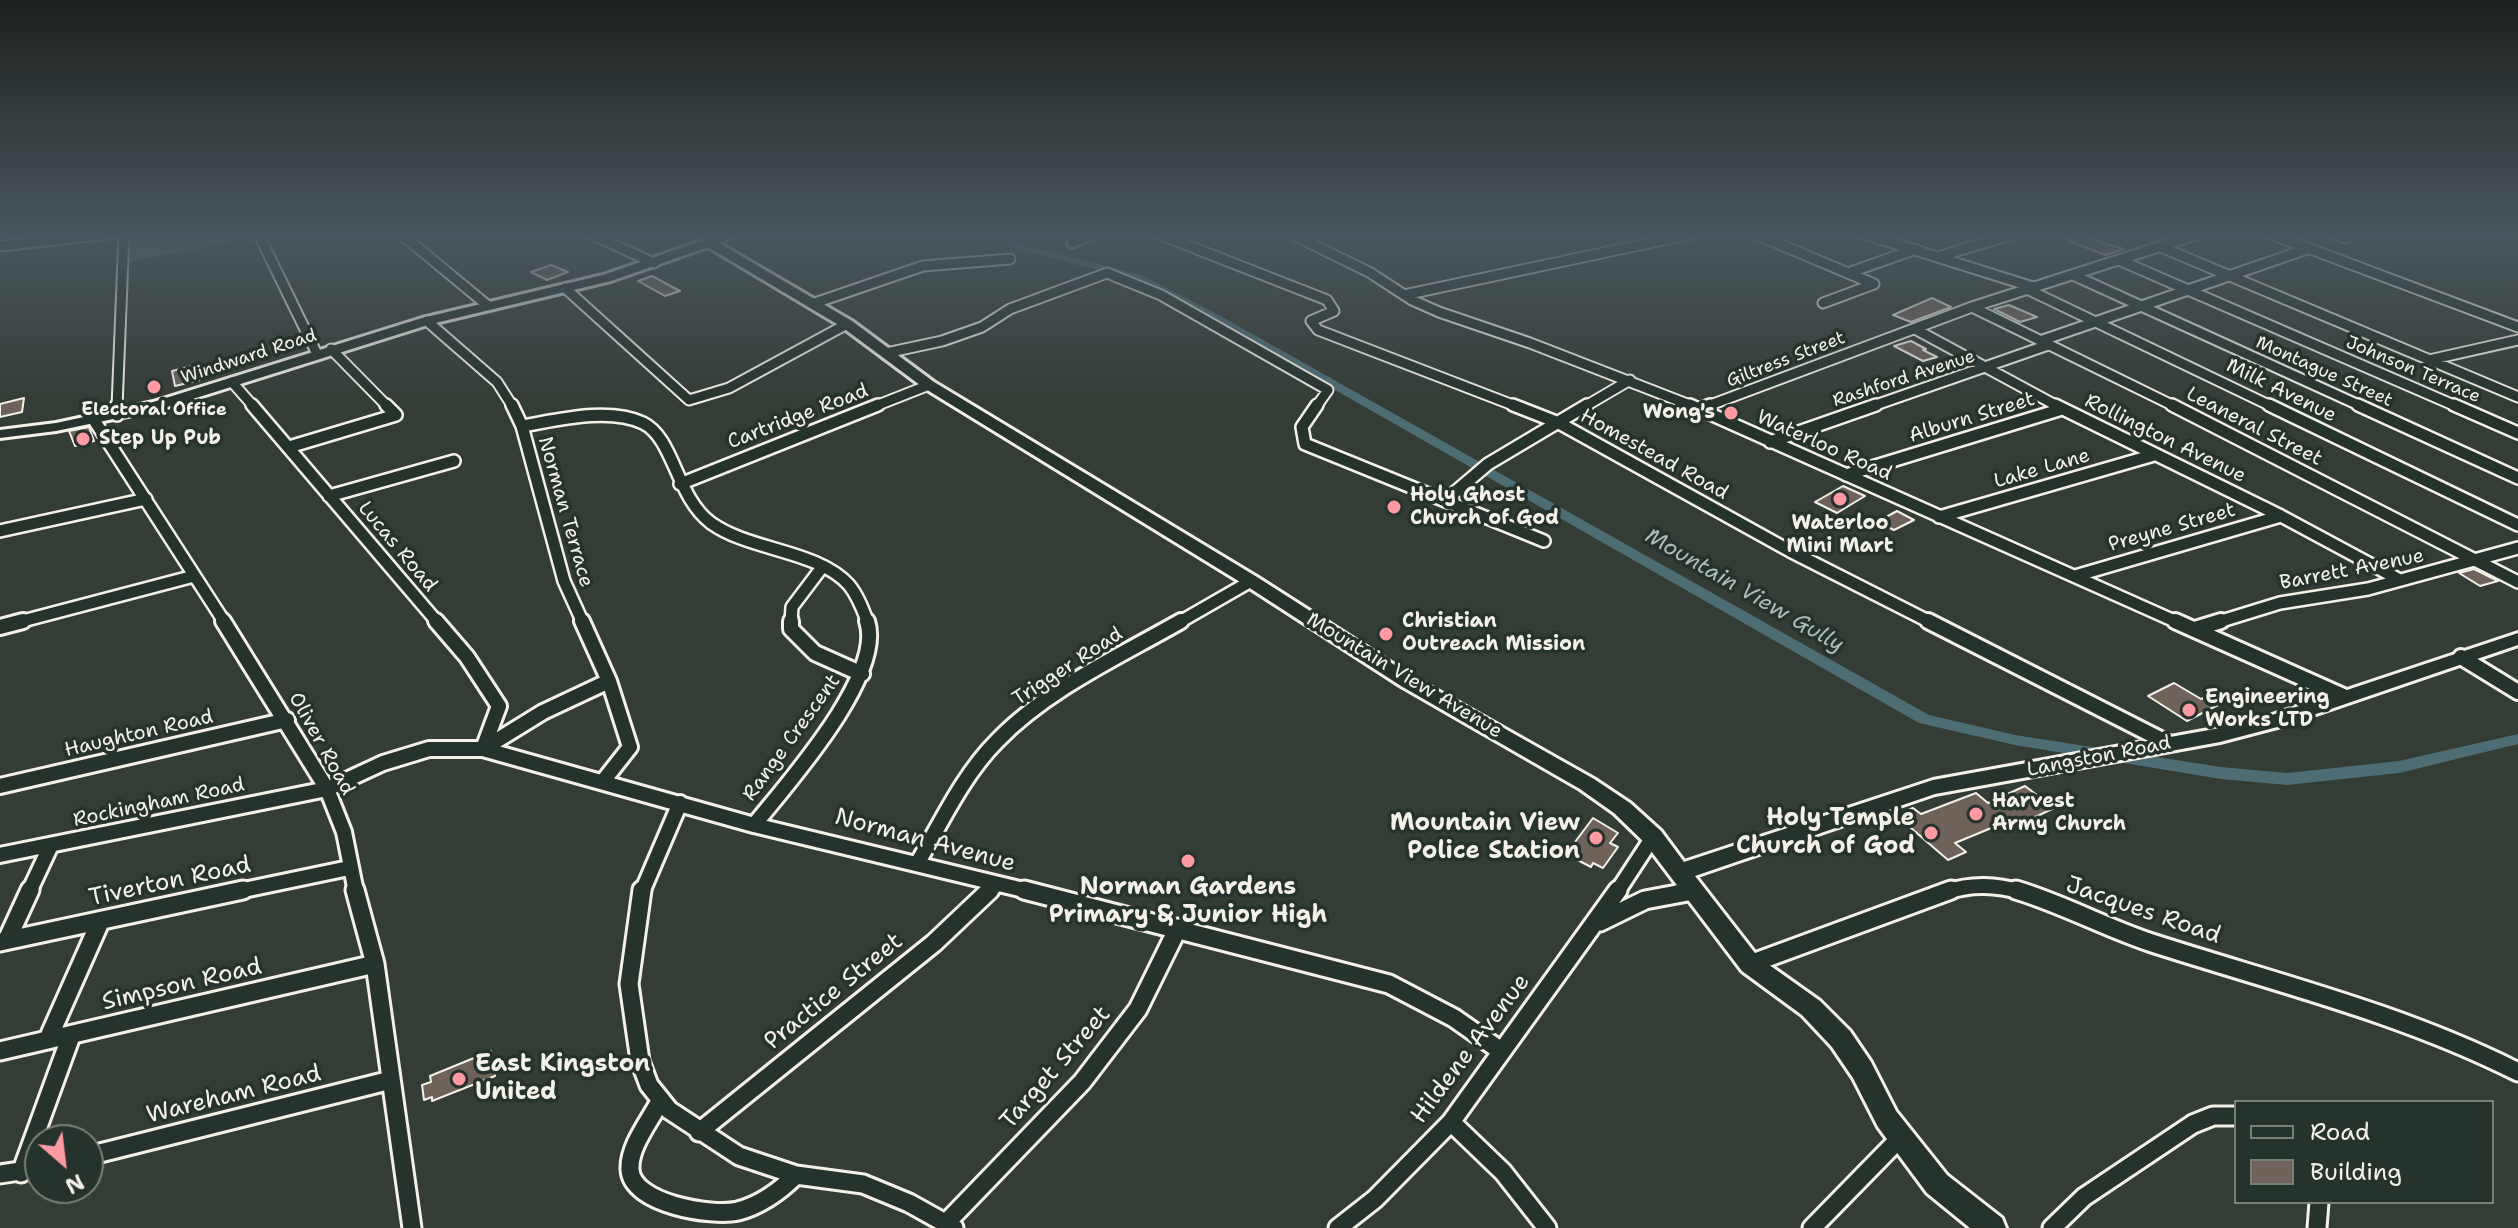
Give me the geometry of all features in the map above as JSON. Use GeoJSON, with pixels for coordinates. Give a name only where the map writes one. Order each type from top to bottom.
{"type":"FeatureCollection","features":[{"type":"Feature","properties":{"kind":"main road","name":"Windward Road"},"geometry":{"type":"LineString","coordinates":[[0,434],[117,415],[427,321],[554,290]]}},
{"type":"Feature","properties":{"kind":"main road","name":"Mountain View Avenue"},"geometry":{"type":"LineString","coordinates":[[789,290],[847,324],[929,385],[1251,581],[1436,699],[1587,784],[1622,808],[1653,837],[1750,964],[1811,1008],[1841,1039],[1901,1137],[1937,1184],[1992,1228]]}},
{"type":"Feature","properties":{"kind":"main road","name":"Langston Road"},"geometry":{"type":"LineString","coordinates":[[1686,881],[1933,787],[2220,735],[2274,721],[2518,639]]}},
{"type":"Feature","properties":{"kind":"street"},"geometry":{"type":"LineString","coordinates":[[117,415],[120,290]]}},
{"type":"Feature","properties":{"kind":"street"},"geometry":{"type":"LineString","coordinates":[[289,447],[396,415],[324,351],[290,290]]}},
{"type":"Feature","properties":{"kind":"street"},"geometry":{"type":"LineString","coordinates":[[469,290],[487,305]]}},
{"type":"Feature","properties":{"kind":"street"},"geometry":{"type":"LineString","coordinates":[[568,290],[689,400],[729,388],[847,324]]}},
{"type":"Feature","properties":{"kind":"street"},"geometry":{"type":"LineString","coordinates":[[812,304],[852,290]]}},
{"type":"Feature","properties":{"kind":"street"},"geometry":{"type":"LineString","coordinates":[[886,353],[942,341],[982,327],[1010,309],[1060,290]]}},
{"type":"Feature","properties":{"kind":"street"},"geometry":{"type":"LineString","coordinates":[[1153,290],[1286,363],[1328,390],[1303,419],[1300,430],[1305,444],[1447,499],[1544,541]]}},
{"type":"Feature","properties":{"kind":"street","name":"Homestead Road"},"geometry":{"type":"LineString","coordinates":[[1302,290],[1333,305],[1334,311],[1311,321],[1318,330],[1559,423],[1790,551],[2168,743]]}},
{"type":"Feature","properties":{"kind":"street","name":"Waterloo Road"},"geometry":{"type":"LineString","coordinates":[[1397,290],[1439,312],[1630,380],[1700,409],[2343,696]]}},
{"type":"Feature","properties":{"kind":"street"},"geometry":{"type":"LineString","coordinates":[[1404,295],[1426,290]]}},
{"type":"Feature","properties":{"kind":"street"},"geometry":{"type":"LineString","coordinates":[[1823,303],[1857,290]]}},
{"type":"Feature","properties":{"kind":"street","name":"Giltress Street"},"geometry":{"type":"LineString","coordinates":[[1700,409],[1972,307],[2028,290]]}},
{"type":"Feature","properties":{"kind":"street","name":"Milk Avenue"},"geometry":{"type":"LineString","coordinates":[[2034,290],[2518,525]]}},
{"type":"Feature","properties":{"kind":"street","name":"Montague Street"},"geometry":{"type":"LineString","coordinates":[[2107,290],[2518,478]]}},
{"type":"Feature","properties":{"kind":"street","name":"Rashford Avenue"},"geometry":{"type":"LineString","coordinates":[[1770,442],[1989,368],[2095,322],[2186,290]]}},
{"type":"Feature","properties":{"kind":"street","name":"Johnson Terrace"},"geometry":{"type":"LineString","coordinates":[[2188,290],[2518,433]]}},
{"type":"Feature","properties":{"kind":"street"},"geometry":{"type":"LineString","coordinates":[[2263,290],[2518,397]]}},
{"type":"Feature","properties":{"kind":"street"},"geometry":{"type":"LineString","coordinates":[[2421,290],[2518,327]]}},
{"type":"Feature","properties":{"kind":"street","name":"Leaneral Street"},"geometry":{"type":"LineString","coordinates":[[1972,307],[2518,582]]}},
{"type":"Feature","properties":{"kind":"street","name":"Norman Terrace"},"geometry":{"type":"LineString","coordinates":[[427,321],[497,382],[522,426],[564,581],[609,681],[630,747],[604,780]]}},
{"type":"Feature","properties":{"kind":"street","name":"Rollington Avenue"},"geometry":{"type":"LineString","coordinates":[[1915,329],[2062,409],[2281,516],[2400,580]]}},
{"type":"Feature","properties":{"kind":"street"},"geometry":{"type":"LineString","coordinates":[[2429,360],[2518,340]]}},
{"type":"Feature","properties":{"kind":"street"},"geometry":{"type":"LineString","coordinates":[[1447,499],[1488,464],[1630,380]]}},
{"type":"Feature","properties":{"kind":"street","name":"Lucas Road"},"geometry":{"type":"LineString","coordinates":[[232,382],[467,657],[499,706],[483,749]]}},
{"type":"Feature","properties":{"kind":"street","name":"Cartridge Road"},"geometry":{"type":"LineString","coordinates":[[680,484],[929,385]]}},
{"type":"Feature","properties":{"kind":"street","name":"Alburn Street"},"geometry":{"type":"LineString","coordinates":[[1846,475],[2062,409]]}},
{"type":"Feature","properties":{"kind":"street","name":"Range Crescent"},"geometry":{"type":"LineString","coordinates":[[522,426],[608,417],[640,421],[656,433],[680,484],[699,513],[737,537],[823,566],[845,578],[857,594],[871,632],[862,674],[844,706],[754,825]]}},
{"type":"Feature","properties":{"kind":"street","name":"Oliver Road"},"geometry":{"type":"LineString","coordinates":[[94,420],[287,720],[327,789],[344,832],[349,868],[375,964],[412,1228]]}},
{"type":"Feature","properties":{"kind":"street","name":"Lake Lane"},"geometry":{"type":"LineString","coordinates":[[1939,517],[2154,455]]}},
{"type":"Feature","properties":{"kind":"street"},"geometry":{"type":"LineString","coordinates":[[329,496],[454,461]]}},
{"type":"Feature","properties":{"kind":"street"},"geometry":{"type":"LineString","coordinates":[[0,531],[146,499]]}},
{"type":"Feature","properties":{"kind":"street","name":"Preyne Street"},"geometry":{"type":"LineString","coordinates":[[2075,576],[2281,516]]}},
{"type":"Feature","properties":{"kind":"street","name":"Barrett Avenue"},"geometry":{"type":"LineString","coordinates":[[2195,629],[2280,603],[2333,597],[2518,548]]}},
{"type":"Feature","properties":{"kind":"street","name":"Range Crescent"},"geometry":{"type":"LineString","coordinates":[[823,566],[792,607],[791,629],[815,653],[862,674]]}},
{"type":"Feature","properties":{"kind":"street"},"geometry":{"type":"LineString","coordinates":[[0,627],[194,576]]}},
{"type":"Feature","properties":{"kind":"street","name":"Trigger Road"},"geometry":{"type":"LineString","coordinates":[[917,864],[962,787],[996,741],[1034,709],[1075,682],[1251,581]]}},
{"type":"Feature","properties":{"kind":"street"},"geometry":{"type":"LineString","coordinates":[[2461,657],[2518,692]]}},
{"type":"Feature","properties":{"kind":"street"},"geometry":{"type":"LineString","coordinates":[[483,749],[543,712],[609,681]]}},
{"type":"Feature","properties":{"kind":"street","name":"Haughton Road"},"geometry":{"type":"LineString","coordinates":[[0,786],[287,720]]}},
{"type":"Feature","properties":{"kind":"street","name":"Norman Avenue"},"geometry":{"type":"LineString","coordinates":[[327,789],[383,763],[429,749],[483,749],[604,780],[754,825],[1178,928],[1389,984],[1454,1018],[1501,1051]]}},
{"type":"Feature","properties":{"kind":"street","name":"Rockingham Road"},"geometry":{"type":"LineString","coordinates":[[0,855],[327,789]]}},
{"type":"Feature","properties":{"kind":"street"},"geometry":{"type":"LineString","coordinates":[[680,803],[642,889],[629,984],[640,1061],[649,1085],[660,1101],[699,1132],[739,1156],[796,1175],[863,1184],[950,1225]]}},
{"type":"Feature","properties":{"kind":"street","name":"Hildene Avenue"},"geometry":{"type":"LineString","coordinates":[[1338,1228],[1375,1199],[1451,1122],[1597,923],[1653,837]]}},
{"type":"Feature","properties":{"kind":"street"},"geometry":{"type":"LineString","coordinates":[[3,941],[51,845]]}},
{"type":"Feature","properties":{"kind":"street","name":"Tiverton Road"},"geometry":{"type":"LineString","coordinates":[[3,941],[349,868]]}},
{"type":"Feature","properties":{"kind":"street","name":"Hildene Avenue"},"geometry":{"type":"LineString","coordinates":[[1597,923],[1624,907],[1664,893],[1686,881]]}},
{"type":"Feature","properties":{"kind":"street","name":"Jacques Road"},"geometry":{"type":"LineString","coordinates":[[1750,964],[1966,885],[1985,883],[2018,891],[2169,948],[2345,1001],[2440,1036],[2518,1072]]}},
{"type":"Feature","properties":{"kind":"street","name":"Practice Street"},"geometry":{"type":"LineString","coordinates":[[699,1132],[934,943],[996,885]]}},
{"type":"Feature","properties":{"kind":"street"},"geometry":{"type":"LineString","coordinates":[[48,1039],[100,922]]}},
{"type":"Feature","properties":{"kind":"street","name":"Target Street"},"geometry":{"type":"LineString","coordinates":[[950,1225],[1082,1082],[1138,1009],[1178,928]]}},
{"type":"Feature","properties":{"kind":"street","name":"Simpson Road"},"geometry":{"type":"LineString","coordinates":[[0,1051],[375,964]]}},
{"type":"Feature","properties":{"kind":"street"},"geometry":{"type":"LineString","coordinates":[[45,1124],[71,1036]]}},
{"type":"Feature","properties":{"kind":"street","name":"Wareham Road"},"geometry":{"type":"LineString","coordinates":[[104,1152],[391,1080]]}},
{"type":"Feature","properties":{"kind":"street"},"geometry":{"type":"LineString","coordinates":[[660,1101],[631,1156],[629,1171],[633,1183],[643,1192],[706,1213],[733,1212],[781,1190],[796,1175]]}},
{"type":"Feature","properties":{"kind":"street"},"geometry":{"type":"LineString","coordinates":[[2052,1228],[2084,1197],[2193,1124],[2213,1116],[2234,1116]]}},
{"type":"Feature","properties":{"kind":"street"},"geometry":{"type":"LineString","coordinates":[[1451,1122],[1493,1160],[1527,1198],[1547,1228]]}},
{"type":"Feature","properties":{"kind":"street"},"geometry":{"type":"LineString","coordinates":[[1812,1228],[1901,1137]]}},
{"type":"Feature","properties":{"kind":"street"},"geometry":{"type":"LineString","coordinates":[[0,1174],[24,1172]]}},
{"type":"Feature","properties":{"kind":"street"},"geometry":{"type":"LineString","coordinates":[[2317,1228],[2319,1204]]}},
{"type":"Feature","properties":{"kind":"building"},"geometry":{"type":"Polygon","coordinates":[[[655,290],[680,291],[665,296],[655,290]]]}},
{"type":"Feature","properties":{"kind":"building"},"geometry":{"type":"Polygon","coordinates":[[[1932,298],[1951,307],[1911,322],[1893,315],[1932,298]]]}},
{"type":"Feature","properties":{"kind":"building"},"geometry":{"type":"Polygon","coordinates":[[[2009,305],[2037,317],[2020,322],[1994,309],[2009,305]]]}},
{"type":"Feature","properties":{"kind":"building"},"geometry":{"type":"Polygon","coordinates":[[[1911,341],[1937,357],[1923,361],[1894,346],[1911,341]]]}},
{"type":"Feature","properties":{"kind":"building"},"geometry":{"type":"Polygon","coordinates":[[[196,365],[200,380],[175,386],[172,371],[196,365]]]}},
{"type":"Feature","properties":{"kind":"building"},"geometry":{"type":"Polygon","coordinates":[[[24,398],[22,412],[0,417],[0,404],[24,398]]]}},
{"type":"Feature","properties":{"kind":"building"},"geometry":{"type":"Polygon","coordinates":[[[89,427],[94,441],[75,446],[69,431],[89,427]]]}},
{"type":"Feature","properties":{"kind":"building","name":"Waterloo Mini Mart"},"geometry":{"type":"Polygon","coordinates":[[[1843,486],[1865,496],[1837,513],[1815,502],[1843,486]]]}},
{"type":"Feature","properties":{"kind":"building"},"geometry":{"type":"Polygon","coordinates":[[[1897,511],[1914,520],[1894,530],[1877,522],[1897,511]]]}},
{"type":"Feature","properties":{"kind":"building"},"geometry":{"type":"Polygon","coordinates":[[[2474,569],[2498,581],[2480,586],[2459,573],[2474,569]]]}},
{"type":"Feature","properties":{"kind":"building","name":"Engineering Works LTD"},"geometry":{"type":"Polygon","coordinates":[[[2174,683],[2218,705],[2187,721],[2148,696],[2174,683]]]}},
{"type":"Feature","properties":{"kind":"building"},"geometry":{"type":"Polygon","coordinates":[[[2025,786],[2054,808],[2025,822],[2018,817],[1955,843],[1966,852],[1948,860],[1896,815],[1913,808],[1921,814],[1976,793],[1988,803],[2025,786]]]}},
{"type":"Feature","properties":{"kind":"building","name":"Mountain View Police Station"},"geometry":{"type":"Polygon","coordinates":[[[1593,818],[1618,833],[1610,843],[1618,847],[1603,868],[1593,863],[1591,867],[1566,854],[1593,818]]]}},
{"type":"Feature","properties":{"kind":"building","name":"East Kingston United"},"geometry":{"type":"Polygon","coordinates":[[[491,1051],[495,1076],[432,1101],[432,1097],[424,1100],[422,1085],[431,1082],[430,1076],[491,1051]]]}},
{"type":"Feature","properties":{"kind":"waterway","name":"Mountain View Gully"},"geometry":{"type":"LineString","coordinates":[[1164,290],[1924,719],[2015,740],[2221,773],[2287,779],[2399,767],[2518,739]]}},
{"type":"Feature","properties":{"kind":"place","name":"Electoral Office"},"geometry":{"type":"Point","coordinates":[154,387]}},
{"type":"Feature","properties":{"kind":"place","name":"Wong's"},"geometry":{"type":"Point","coordinates":[1731,413]}},
{"type":"Feature","properties":{"kind":"place","name":"Step Up Pub"},"geometry":{"type":"Point","coordinates":[83,439]}},
{"type":"Feature","properties":{"kind":"place","name":"Waterloo Mini Mart"},"geometry":{"type":"Point","coordinates":[1840,499]}},
{"type":"Feature","properties":{"kind":"place","name":"Holy Ghost Church of God"},"geometry":{"type":"Point","coordinates":[1394,507]}},
{"type":"Feature","properties":{"kind":"place","name":"Christian Outreach Mission"},"geometry":{"type":"Point","coordinates":[1386,634]}},
{"type":"Feature","properties":{"kind":"place","name":"Engineering Works LTD"},"geometry":{"type":"Point","coordinates":[2189,710]}},
{"type":"Feature","properties":{"kind":"place","name":"Harvest Army Church"},"geometry":{"type":"Point","coordinates":[1976,814]}},
{"type":"Feature","properties":{"kind":"place","name":"Holy Temple Church of God"},"geometry":{"type":"Point","coordinates":[1931,833]}},
{"type":"Feature","properties":{"kind":"place","name":"Mountain View Police Station"},"geometry":{"type":"Point","coordinates":[1596,838]}},
{"type":"Feature","properties":{"kind":"place","name":"Norman Gardens Primary & Junior High"},"geometry":{"type":"Point","coordinates":[1188,861]}},
{"type":"Feature","properties":{"kind":"place","name":"East Kingston United"},"geometry":{"type":"Point","coordinates":[459,1079]}}]}
